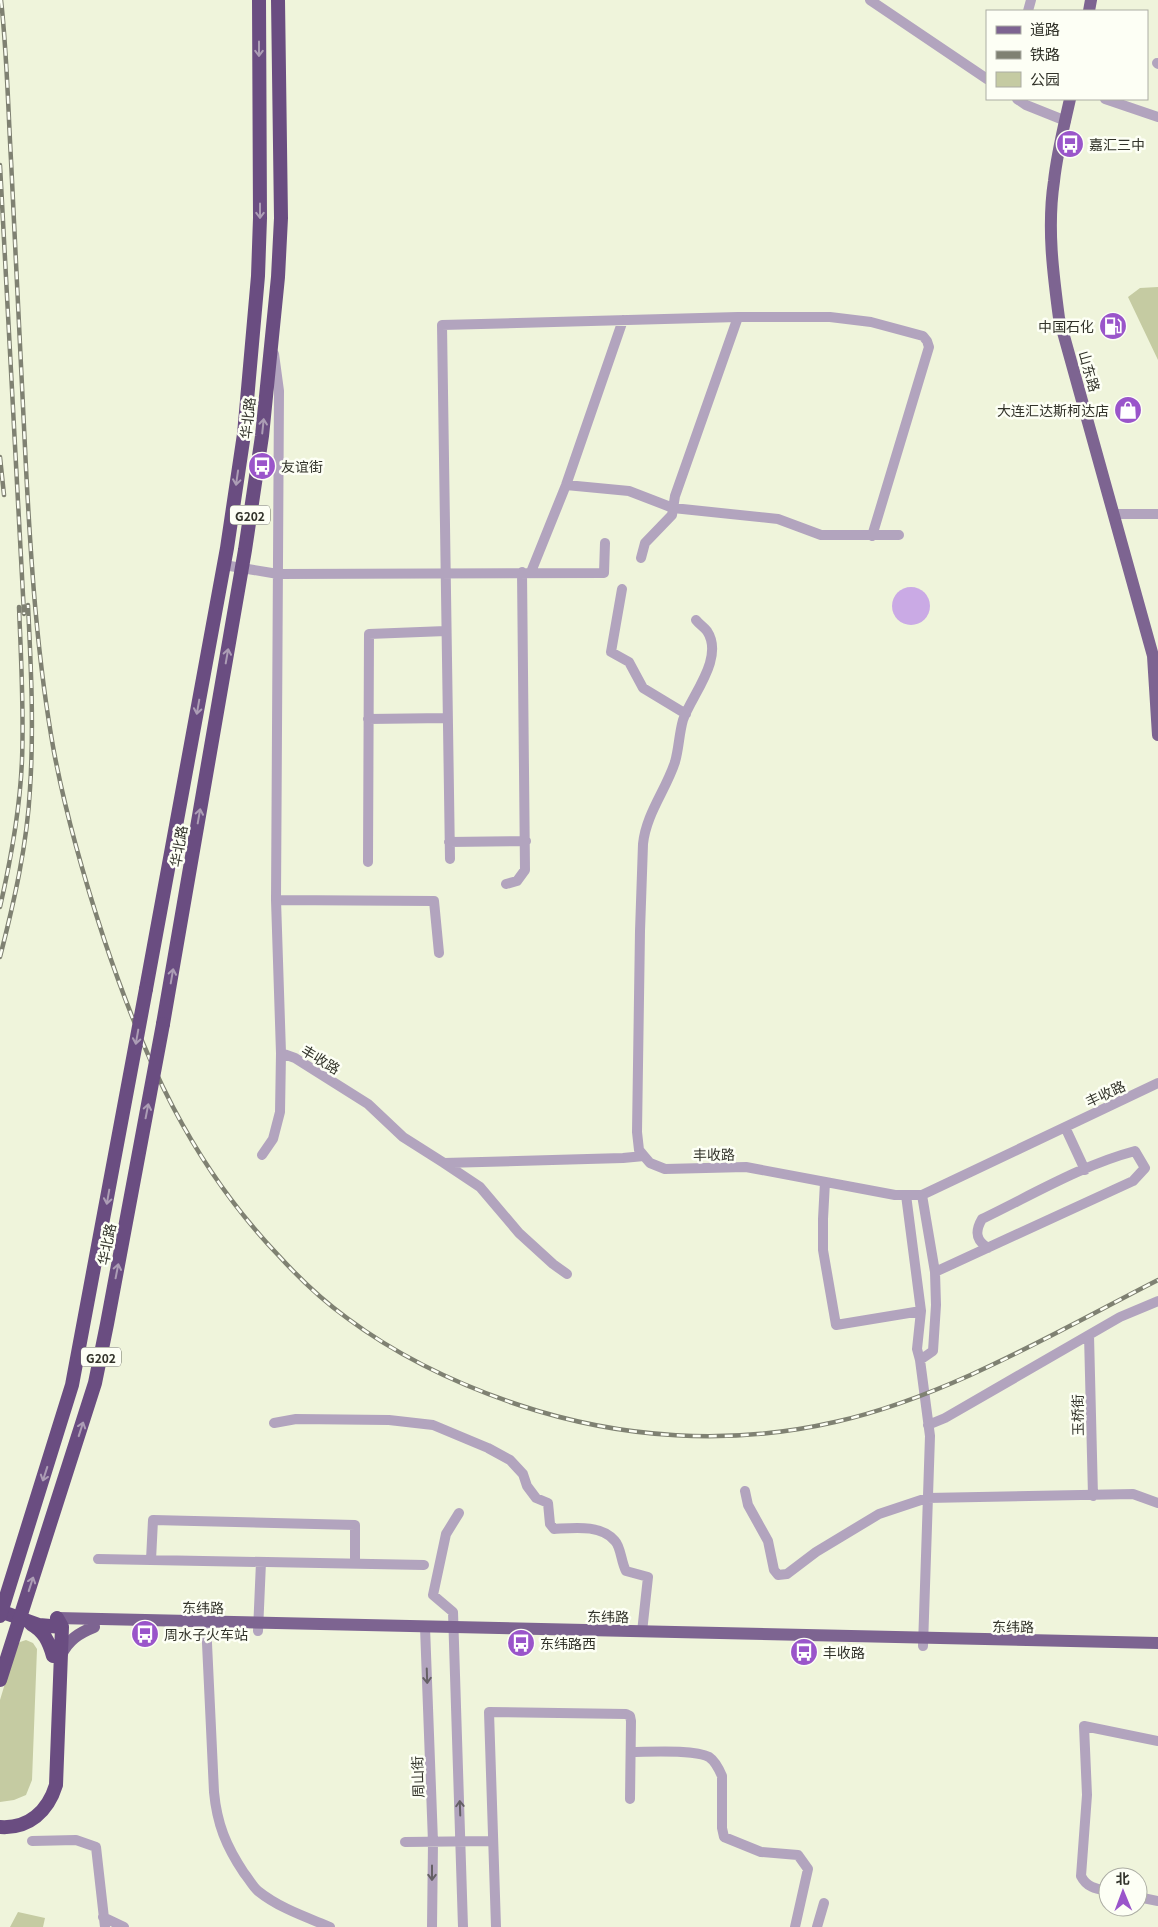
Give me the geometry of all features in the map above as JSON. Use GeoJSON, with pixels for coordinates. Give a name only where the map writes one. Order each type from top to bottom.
{"type":"FeatureCollection","features":[{"type":"Feature","properties":{"kind":"highway","name":"华北路"},"geometry":{"type":"LineString","coordinates":[[0,1616],[72,1384],[224,565],[244,434],[258,276],[260,218],[259,0]]}},
{"type":"Feature","properties":{"kind":"highway","name":"华北路"},"geometry":{"type":"LineString","coordinates":[[0,1680],[95,1383],[163,1024],[242,568],[262,436],[282,218],[278,0]]}},
{"type":"Feature","properties":{"kind":"highway"},"geometry":{"type":"LineString","coordinates":[[0,1603],[58,1624]]}},
{"type":"Feature","properties":{"kind":"highway"},"geometry":{"type":"LineString","coordinates":[[0,1611],[28,1622],[44,1634],[57,1656],[46,1791],[38,1805],[29,1813],[14,1818],[0,1818]]}},
{"type":"Feature","properties":{"kind":"highway"},"geometry":{"type":"LineString","coordinates":[[28,1622],[58,1624]]}},
{"type":"Feature","properties":{"kind":"highway"},"geometry":{"type":"LineString","coordinates":[[0,1826],[13,1826],[31,1820],[43,1810],[53,1794],[57,1776],[58,1624]]}},
{"type":"Feature","properties":{"kind":"main road","name":"山东路"},"geometry":{"type":"LineString","coordinates":[[1070,100],[1053,190],[1051,262],[1059,318],[1153,656],[1158,735]]}},
{"type":"Feature","properties":{"kind":"main road","name":"东纬路"},"geometry":{"type":"LineString","coordinates":[[58,1624],[923,1642],[1158,1643]]}},
{"type":"Feature","properties":{"kind":"main road","name":"东纬路"},"geometry":{"type":"LineString","coordinates":[[58,1624],[94,1628],[207,1626]]}},
{"type":"Feature","properties":{"kind":"main road"},"geometry":{"type":"LineString","coordinates":[[57,1656],[74,1638],[85,1630],[94,1628]]}},
{"type":"Feature","properties":{"kind":"main road","name":"东纬路"},"geometry":{"type":"LineString","coordinates":[[454,1632],[642,1632],[1158,1651]]}},
{"type":"Feature","properties":{"kind":"street"},"geometry":{"type":"LineString","coordinates":[[870,0],[986,77]]}},
{"type":"Feature","properties":{"kind":"street"},"geometry":{"type":"LineString","coordinates":[[1018,100],[1026,105],[1066,121]]}},
{"type":"Feature","properties":{"kind":"street"},"geometry":{"type":"LineString","coordinates":[[1108,100],[1158,117]]}},
{"type":"Feature","properties":{"kind":"street"},"geometry":{"type":"LineString","coordinates":[[641,558],[645,543],[672,515],[675,496],[738,317]]}},
{"type":"Feature","properties":{"kind":"street"},"geometry":{"type":"LineString","coordinates":[[450,859],[444,573],[442,325],[738,317],[830,317],[870,322],[923,336],[929,347],[872,536]]}},
{"type":"Feature","properties":{"kind":"street"},"geometry":{"type":"LineString","coordinates":[[506,884],[517,881],[525,870],[527,572],[566,485],[623,320]]}},
{"type":"Feature","properties":{"kind":"street"},"geometry":{"type":"LineString","coordinates":[[262,1155],[274,1139],[280,1112],[281,1053],[276,900],[279,391],[272,339]]}},
{"type":"Feature","properties":{"kind":"street"},"geometry":{"type":"LineString","coordinates":[[566,485],[629,491],[673,508],[778,519],[821,535],[899,535]]}},
{"type":"Feature","properties":{"kind":"street"},"geometry":{"type":"LineString","coordinates":[[1114,514],[1158,514]]}},
{"type":"Feature","properties":{"kind":"street"},"geometry":{"type":"LineString","coordinates":[[224,565],[278,574],[604,572],[605,543]]}},
{"type":"Feature","properties":{"kind":"street"},"geometry":{"type":"LineString","coordinates":[[622,589],[611,652],[629,662],[643,688],[686,714]]}},
{"type":"Feature","properties":{"kind":"street"},"geometry":{"type":"LineString","coordinates":[[644,1156],[639,1150],[637,1132],[643,844],[645,829],[675,761],[683,720],[707,672],[712,652],[707,631],[696,620]]}},
{"type":"Feature","properties":{"kind":"street"},"geometry":{"type":"LineString","coordinates":[[368,862],[368,634],[446,631]]}},
{"type":"Feature","properties":{"kind":"street"},"geometry":{"type":"LineString","coordinates":[[368,719],[447,718]]}},
{"type":"Feature","properties":{"kind":"street"},"geometry":{"type":"LineString","coordinates":[[449,842],[526,841]]}},
{"type":"Feature","properties":{"kind":"street"},"geometry":{"type":"LineString","coordinates":[[276,900],[434,901],[439,953]]}},
{"type":"Feature","properties":{"kind":"street","name":"丰收路"},"geometry":{"type":"LineString","coordinates":[[281,1053],[295,1058],[368,1104],[403,1137],[480,1187],[519,1233],[567,1274]]}},
{"type":"Feature","properties":{"kind":"street","name":"丰收路"},"geometry":{"type":"LineString","coordinates":[[644,1156],[650,1163],[665,1169],[746,1167],[895,1195],[922,1195],[1158,1082]]}},
{"type":"Feature","properties":{"kind":"street"},"geometry":{"type":"LineString","coordinates":[[1065,1127],[1085,1170]]}},
{"type":"Feature","properties":{"kind":"street"},"geometry":{"type":"LineString","coordinates":[[935,1272],[988,1248],[1133,1181],[1145,1168],[1135,1151],[1085,1170],[982,1219],[976,1228],[976,1235],[981,1244],[988,1248]]}},
{"type":"Feature","properties":{"kind":"street"},"geometry":{"type":"LineString","coordinates":[[444,1162],[644,1156]]}},
{"type":"Feature","properties":{"kind":"street"},"geometry":{"type":"LineString","coordinates":[[825,1182],[823,1250],[836,1325],[921,1312]]}},
{"type":"Feature","properties":{"kind":"street"},"geometry":{"type":"LineString","coordinates":[[906,1195],[921,1312],[917,1349],[930,1436],[923,1642]]}},
{"type":"Feature","properties":{"kind":"street"},"geometry":{"type":"LineString","coordinates":[[920,1360],[933,1351],[936,1305],[935,1272],[922,1195]]}},
{"type":"Feature","properties":{"kind":"street"},"geometry":{"type":"LineString","coordinates":[[928,1425],[945,1418],[1120,1317],[1158,1301]]}},
{"type":"Feature","properties":{"kind":"street","name":"玉桥街"},"geometry":{"type":"LineString","coordinates":[[1089,1335],[1093,1496]]}},
{"type":"Feature","properties":{"kind":"street"},"geometry":{"type":"LineString","coordinates":[[274,1423],[296,1419],[389,1420],[434,1425],[488,1448],[510,1460],[523,1474],[527,1486],[536,1498],[548,1503],[550,1524],[554,1529],[579,1527],[592,1529],[608,1535],[617,1542],[626,1571],[648,1577],[642,1632]]}},
{"type":"Feature","properties":{"kind":"street"},"geometry":{"type":"LineString","coordinates":[[745,1491],[748,1505],[768,1541],[774,1570],[778,1575],[787,1574],[816,1552],[880,1514],[927,1498],[1133,1494],[1158,1503]]}},
{"type":"Feature","properties":{"kind":"street"},"geometry":{"type":"LineString","coordinates":[[459,1513],[446,1534],[433,1595],[453,1612],[463,1927]]}},
{"type":"Feature","properties":{"kind":"street"},"geometry":{"type":"LineString","coordinates":[[151,1560],[153,1520],[355,1525],[355,1564]]}},
{"type":"Feature","properties":{"kind":"street"},"geometry":{"type":"LineString","coordinates":[[98,1559],[424,1565]]}},
{"type":"Feature","properties":{"kind":"street"},"geometry":{"type":"LineString","coordinates":[[259,1627],[261,1562]]}},
{"type":"Feature","properties":{"kind":"street"},"geometry":{"type":"LineString","coordinates":[[207,1626],[214,1792],[216,1810],[224,1838],[231,1854],[257,1891],[283,1907],[330,1927]]}},
{"type":"Feature","properties":{"kind":"street","name":"周山街"},"geometry":{"type":"LineString","coordinates":[[425,1631],[432,1842],[432,1927]]}},
{"type":"Feature","properties":{"kind":"street"},"geometry":{"type":"LineString","coordinates":[[496,1927],[489,1712],[626,1714],[630,1716],[632,1720],[630,1799]]}},
{"type":"Feature","properties":{"kind":"street"},"geometry":{"type":"LineString","coordinates":[[1098,1889],[1084,1882],[1081,1876],[1087,1795],[1084,1726],[1158,1741]]}},
{"type":"Feature","properties":{"kind":"street"},"geometry":{"type":"LineString","coordinates":[[631,1752],[698,1753],[710,1758],[719,1768],[722,1776],[724,1837],[761,1852],[798,1855],[808,1869],[795,1927]]}},
{"type":"Feature","properties":{"kind":"street"},"geometry":{"type":"LineString","coordinates":[[32,1841],[76,1840],[96,1847],[104,1922],[124,1927]]}},
{"type":"Feature","properties":{"kind":"street"},"geometry":{"type":"LineString","coordinates":[[405,1842],[492,1841]]}},
{"type":"Feature","properties":{"kind":"street"},"geometry":{"type":"LineString","coordinates":[[817,1927],[824,1903]]}},
{"type":"Feature","properties":{"kind":"green space"},"geometry":{"type":"Polygon","coordinates":[[[1158,287],[1158,360],[1128,297],[1140,288],[1158,287]]]}},
{"type":"Feature","properties":{"kind":"green space"},"geometry":{"type":"Polygon","coordinates":[[[26,1640],[33,1643],[37,1649],[32,1780],[26,1795],[14,1800],[0,1802],[0,1700],[16,1647],[20,1642],[26,1640]]]}},
{"type":"Feature","properties":{"kind":"green space"},"geometry":{"type":"Polygon","coordinates":[[[18,1912],[45,1918],[43,1927],[10,1927],[18,1912]]]}},
{"type":"Feature","properties":{"kind":"shaded area"},"geometry":{"type":"Polygon","coordinates":[[[911,587],[925,592],[930,606],[925,620],[911,625],[897,620],[892,606],[897,592],[911,587]]]}},
{"type":"Feature","properties":{"kind":"railway"},"geometry":{"type":"LineString","coordinates":[[1,0],[5,40],[33,575],[43,681],[54,752],[64,799],[89,893],[104,939],[119,983],[154,1068],[174,1108],[220,1185],[279,1256],[312,1289],[347,1318],[387,1345],[452,1379],[496,1397],[558,1416],[636,1432],[676,1435],[716,1436],[795,1430],[877,1411],[960,1380],[1041,1341],[1158,1280]]}},
{"type":"Feature","properties":{"kind":"railway"},"geometry":{"type":"LineString","coordinates":[[0,165],[24,614]]}},
{"type":"Feature","properties":{"kind":"railway"},"geometry":{"type":"LineString","coordinates":[[0,457],[4,495]]}},
{"type":"Feature","properties":{"kind":"railway"},"geometry":{"type":"LineString","coordinates":[[0,957],[19,874],[28,810],[32,720],[28,605]]}},
{"type":"Feature","properties":{"kind":"railway"},"geometry":{"type":"LineString","coordinates":[[0,907],[8,871],[21,779],[23,741],[19,607]]}},
{"type":"Feature","properties":{"kind":"place","name":"嘉汇三中"},"geometry":{"type":"Point","coordinates":[1070,144]}},
{"type":"Feature","properties":{"kind":"place","name":"中国石化"},"geometry":{"type":"Point","coordinates":[1113,326]}},
{"type":"Feature","properties":{"kind":"place","name":"大连汇达斯柯达店"},"geometry":{"type":"Point","coordinates":[1128,410]}},
{"type":"Feature","properties":{"kind":"place","name":"友谊街"},"geometry":{"type":"Point","coordinates":[262,466]}},
{"type":"Feature","properties":{"kind":"place","name":"周水子火车站"},"geometry":{"type":"Point","coordinates":[145,1634]}},
{"type":"Feature","properties":{"kind":"place","name":"东纬路西"},"geometry":{"type":"Point","coordinates":[521,1643]}},
{"type":"Feature","properties":{"kind":"place","name":"丰收路"},"geometry":{"type":"Point","coordinates":[804,1652]}}]}
